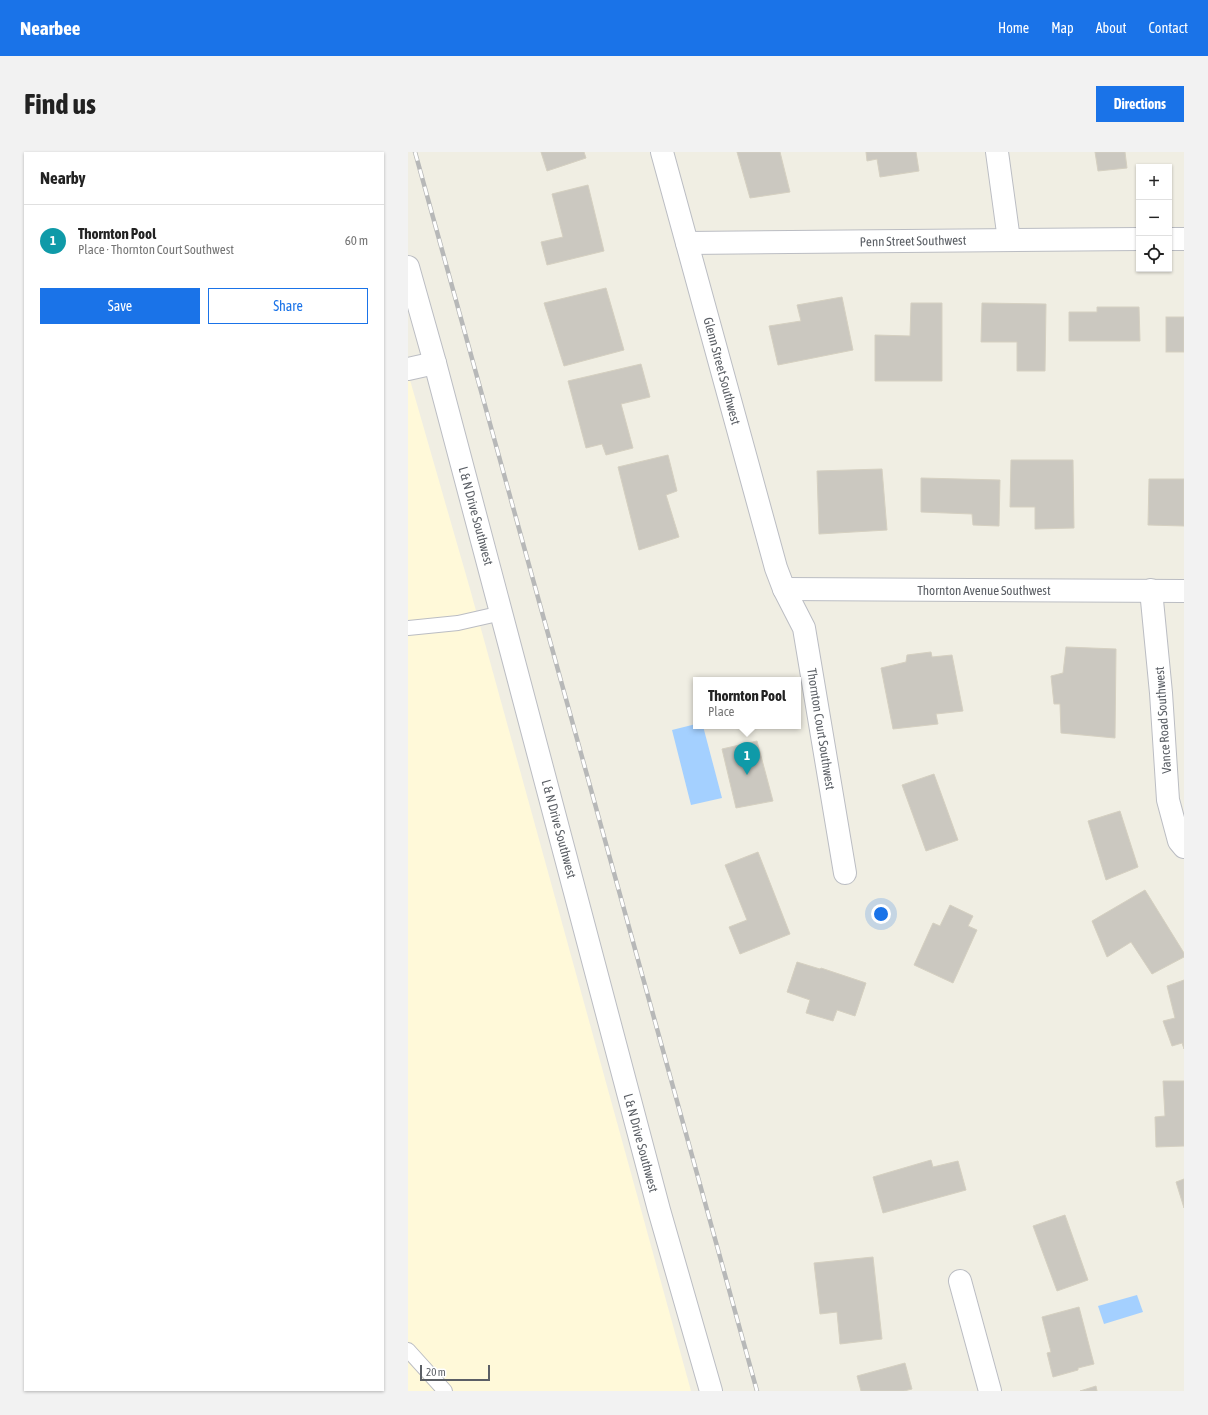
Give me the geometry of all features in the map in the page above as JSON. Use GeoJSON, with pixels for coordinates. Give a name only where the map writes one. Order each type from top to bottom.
{"type":"FeatureCollection","features":[{"type":"Feature","properties":{"kind":"street","name":"Glenn Street Southwest"},"geometry":{"type":"LineString","coordinates":[[662,152],[776,568],[784,589]]}},
{"type":"Feature","properties":{"kind":"street"},"geometry":{"type":"LineString","coordinates":[[997,152],[1009,240]]}},
{"type":"Feature","properties":{"kind":"street","name":"Penn Street Southwest"},"geometry":{"type":"LineString","coordinates":[[687,244],[1136,239]]}},
{"type":"Feature","properties":{"kind":"street"},"geometry":{"type":"LineString","coordinates":[[1172,239],[1184,239]]}},
{"type":"Feature","properties":{"kind":"street","name":"L & N Drive Southwest"},"geometry":{"type":"LineString","coordinates":[[408,267],[502,613],[657,1202],[711,1391]]}},
{"type":"Feature","properties":{"kind":"street"},"geometry":{"type":"LineString","coordinates":[[408,369],[435,363]]}},
{"type":"Feature","properties":{"kind":"street","name":"Thornton Avenue Southwest"},"geometry":{"type":"LineString","coordinates":[[784,589],[1184,591]]}},
{"type":"Feature","properties":{"kind":"street","name":"Thornton Court Southwest"},"geometry":{"type":"LineString","coordinates":[[784,589],[804,628],[845,873]]}},
{"type":"Feature","properties":{"kind":"street","name":"Vance Road Southwest"},"geometry":{"type":"LineString","coordinates":[[1151,590],[1161,693],[1168,800],[1179,841],[1184,848]]}},
{"type":"Feature","properties":{"kind":"street"},"geometry":{"type":"LineString","coordinates":[[960,1281],[990,1391]]}},
{"type":"Feature","properties":{"kind":"lane"},"geometry":{"type":"LineString","coordinates":[[408,628],[458,623],[502,613]]}},
{"type":"Feature","properties":{"kind":"lane"},"geometry":{"type":"LineString","coordinates":[[408,1350],[445,1391]]}},
{"type":"Feature","properties":{"kind":"shaded area"},"geometry":{"type":"Polygon","coordinates":[[[408,373],[470,589],[691,1391],[408,1391],[408,373]]]}},
{"type":"Feature","properties":{"kind":"water"},"geometry":{"type":"Polygon","coordinates":[[[693,725],[693,729],[704,729],[722,798],[691,805],[672,730],[693,725]]]}},
{"type":"Feature","properties":{"kind":"water"},"geometry":{"type":"Polygon","coordinates":[[[1137,1295],[1143,1312],[1104,1324],[1098,1306],[1137,1295]]]}},
{"type":"Feature","properties":{"kind":"building"},"geometry":{"type":"Polygon","coordinates":[[[541,152],[584,152],[586,158],[547,171],[541,152]]]}},
{"type":"Feature","properties":{"kind":"building"},"geometry":{"type":"Polygon","coordinates":[[[737,152],[780,152],[790,192],[750,198],[737,152]]]}},
{"type":"Feature","properties":{"kind":"building"},"geometry":{"type":"Polygon","coordinates":[[[866,152],[916,152],[919,171],[880,177],[877,159],[867,161],[866,152]]]}},
{"type":"Feature","properties":{"kind":"building"},"geometry":{"type":"Polygon","coordinates":[[[1095,152],[1125,152],[1127,168],[1098,171],[1095,152]]]}},
{"type":"Feature","properties":{"kind":"building"},"geometry":{"type":"Polygon","coordinates":[[[588,185],[604,251],[547,265],[541,242],[563,237],[552,194],[588,185]]]}},
{"type":"Feature","properties":{"kind":"building"},"geometry":{"type":"Polygon","coordinates":[[[606,288],[624,350],[564,366],[544,303],[606,288]]]}},
{"type":"Feature","properties":{"kind":"building"},"geometry":{"type":"Polygon","coordinates":[[[842,297],[853,350],[778,365],[769,326],[801,321],[797,305],[842,297]]]}},
{"type":"Feature","properties":{"kind":"building"},"geometry":{"type":"Polygon","coordinates":[[[911,303],[942,303],[942,381],[875,381],[875,335],[910,336],[911,303]]]}},
{"type":"Feature","properties":{"kind":"building"},"geometry":{"type":"Polygon","coordinates":[[[982,303],[1046,304],[1045,371],[1017,371],[1017,342],[981,342],[982,303]]]}},
{"type":"Feature","properties":{"kind":"building"},"geometry":{"type":"Polygon","coordinates":[[[1097,307],[1139,307],[1140,341],[1069,341],[1069,312],[1097,312],[1097,307]]]}},
{"type":"Feature","properties":{"kind":"building"},"geometry":{"type":"Polygon","coordinates":[[[1166,317],[1184,317],[1184,352],[1166,352],[1166,317]]]}},
{"type":"Feature","properties":{"kind":"building"},"geometry":{"type":"Polygon","coordinates":[[[641,364],[650,397],[621,404],[633,448],[606,455],[602,444],[586,448],[568,381],[641,364]]]}},
{"type":"Feature","properties":{"kind":"building"},"geometry":{"type":"Polygon","coordinates":[[[668,455],[677,491],[666,495],[679,537],[639,550],[618,467],[668,455]]]}},
{"type":"Feature","properties":{"kind":"building"},"geometry":{"type":"Polygon","coordinates":[[[1011,460],[1073,460],[1074,528],[1035,529],[1035,507],[1010,507],[1011,460]]]}},
{"type":"Feature","properties":{"kind":"building"},"geometry":{"type":"Polygon","coordinates":[[[882,469],[887,530],[819,534],[817,471],[882,469]]]}},
{"type":"Feature","properties":{"kind":"building"},"geometry":{"type":"Polygon","coordinates":[[[921,478],[1000,480],[999,526],[973,525],[972,514],[921,512],[921,478]]]}},
{"type":"Feature","properties":{"kind":"building"},"geometry":{"type":"Polygon","coordinates":[[[1149,479],[1184,479],[1184,526],[1148,525],[1149,479]]]}},
{"type":"Feature","properties":{"kind":"building"},"geometry":{"type":"Polygon","coordinates":[[[1066,647],[1116,649],[1115,738],[1061,733],[1060,704],[1054,704],[1051,676],[1063,673],[1066,647]]]}},
{"type":"Feature","properties":{"kind":"building"},"geometry":{"type":"Polygon","coordinates":[[[931,652],[932,657],[952,655],[963,711],[936,714],[938,724],[893,729],[881,668],[906,662],[907,655],[931,652]]]}},
{"type":"Feature","properties":{"kind":"building"},"geometry":{"type":"Polygon","coordinates":[[[757,741],[773,801],[736,808],[722,749],[757,741]]]}},
{"type":"Feature","properties":{"kind":"building"},"geometry":{"type":"Polygon","coordinates":[[[934,774],[958,840],[926,851],[902,785],[934,774]]]}},
{"type":"Feature","properties":{"kind":"building"},"geometry":{"type":"Polygon","coordinates":[[[1120,811],[1138,867],[1106,880],[1088,821],[1120,811]]]}},
{"type":"Feature","properties":{"kind":"building"},"geometry":{"type":"Polygon","coordinates":[[[758,852],[790,934],[740,954],[729,927],[747,920],[725,865],[758,852]]]}},
{"type":"Feature","properties":{"kind":"building"},"geometry":{"type":"Polygon","coordinates":[[[1145,890],[1184,953],[1184,957],[1152,974],[1131,942],[1107,957],[1092,921],[1145,890]]]}},
{"type":"Feature","properties":{"kind":"building"},"geometry":{"type":"Polygon","coordinates":[[[950,905],[973,916],[968,926],[977,930],[953,983],[914,965],[933,923],[940,926],[950,905]]]}},
{"type":"Feature","properties":{"kind":"building"},"geometry":{"type":"Polygon","coordinates":[[[797,962],[820,969],[821,968],[866,983],[855,1016],[837,1010],[833,1021],[806,1013],[810,1000],[787,992],[797,962]]]}},
{"type":"Feature","properties":{"kind":"building"},"geometry":{"type":"Polygon","coordinates":[[[1184,980],[1184,1049],[1182,1043],[1172,1046],[1163,1021],[1175,1018],[1167,986],[1184,980]]]}},
{"type":"Feature","properties":{"kind":"building"},"geometry":{"type":"Polygon","coordinates":[[[1163,1081],[1184,1081],[1184,1146],[1156,1147],[1155,1117],[1165,1116],[1163,1081]]]}},
{"type":"Feature","properties":{"kind":"building"},"geometry":{"type":"Polygon","coordinates":[[[931,1160],[933,1167],[958,1161],[966,1190],[883,1213],[873,1177],[931,1160]]]}},
{"type":"Feature","properties":{"kind":"building"},"geometry":{"type":"Polygon","coordinates":[[[1184,1179],[1184,1208],[1176,1182],[1184,1179]]]}},
{"type":"Feature","properties":{"kind":"building"},"geometry":{"type":"Polygon","coordinates":[[[1065,1215],[1088,1280],[1057,1291],[1033,1226],[1065,1215]]]}},
{"type":"Feature","properties":{"kind":"building"},"geometry":{"type":"Polygon","coordinates":[[[873,1257],[882,1339],[840,1344],[837,1312],[820,1314],[814,1263],[873,1257]]]}},
{"type":"Feature","properties":{"kind":"building"},"geometry":{"type":"Polygon","coordinates":[[[1079,1307],[1094,1364],[1053,1377],[1047,1353],[1051,1352],[1042,1317],[1079,1307]]]}},
{"type":"Feature","properties":{"kind":"building"},"geometry":{"type":"Polygon","coordinates":[[[905,1363],[912,1389],[904,1391],[861,1391],[857,1376],[905,1363]]]}},
{"type":"Feature","properties":{"kind":"building"},"geometry":{"type":"Polygon","coordinates":[[[1096,1386],[1097,1391],[1080,1391],[1096,1386]]]}},
{"type":"Feature","properties":{"kind":"railway"},"geometry":{"type":"LineString","coordinates":[[415,152],[757,1391]]}},
{"type":"Feature","properties":{"kind":"place","name":"Thornton Pool"},"geometry":{"type":"Point","coordinates":[747,775]}}]}
